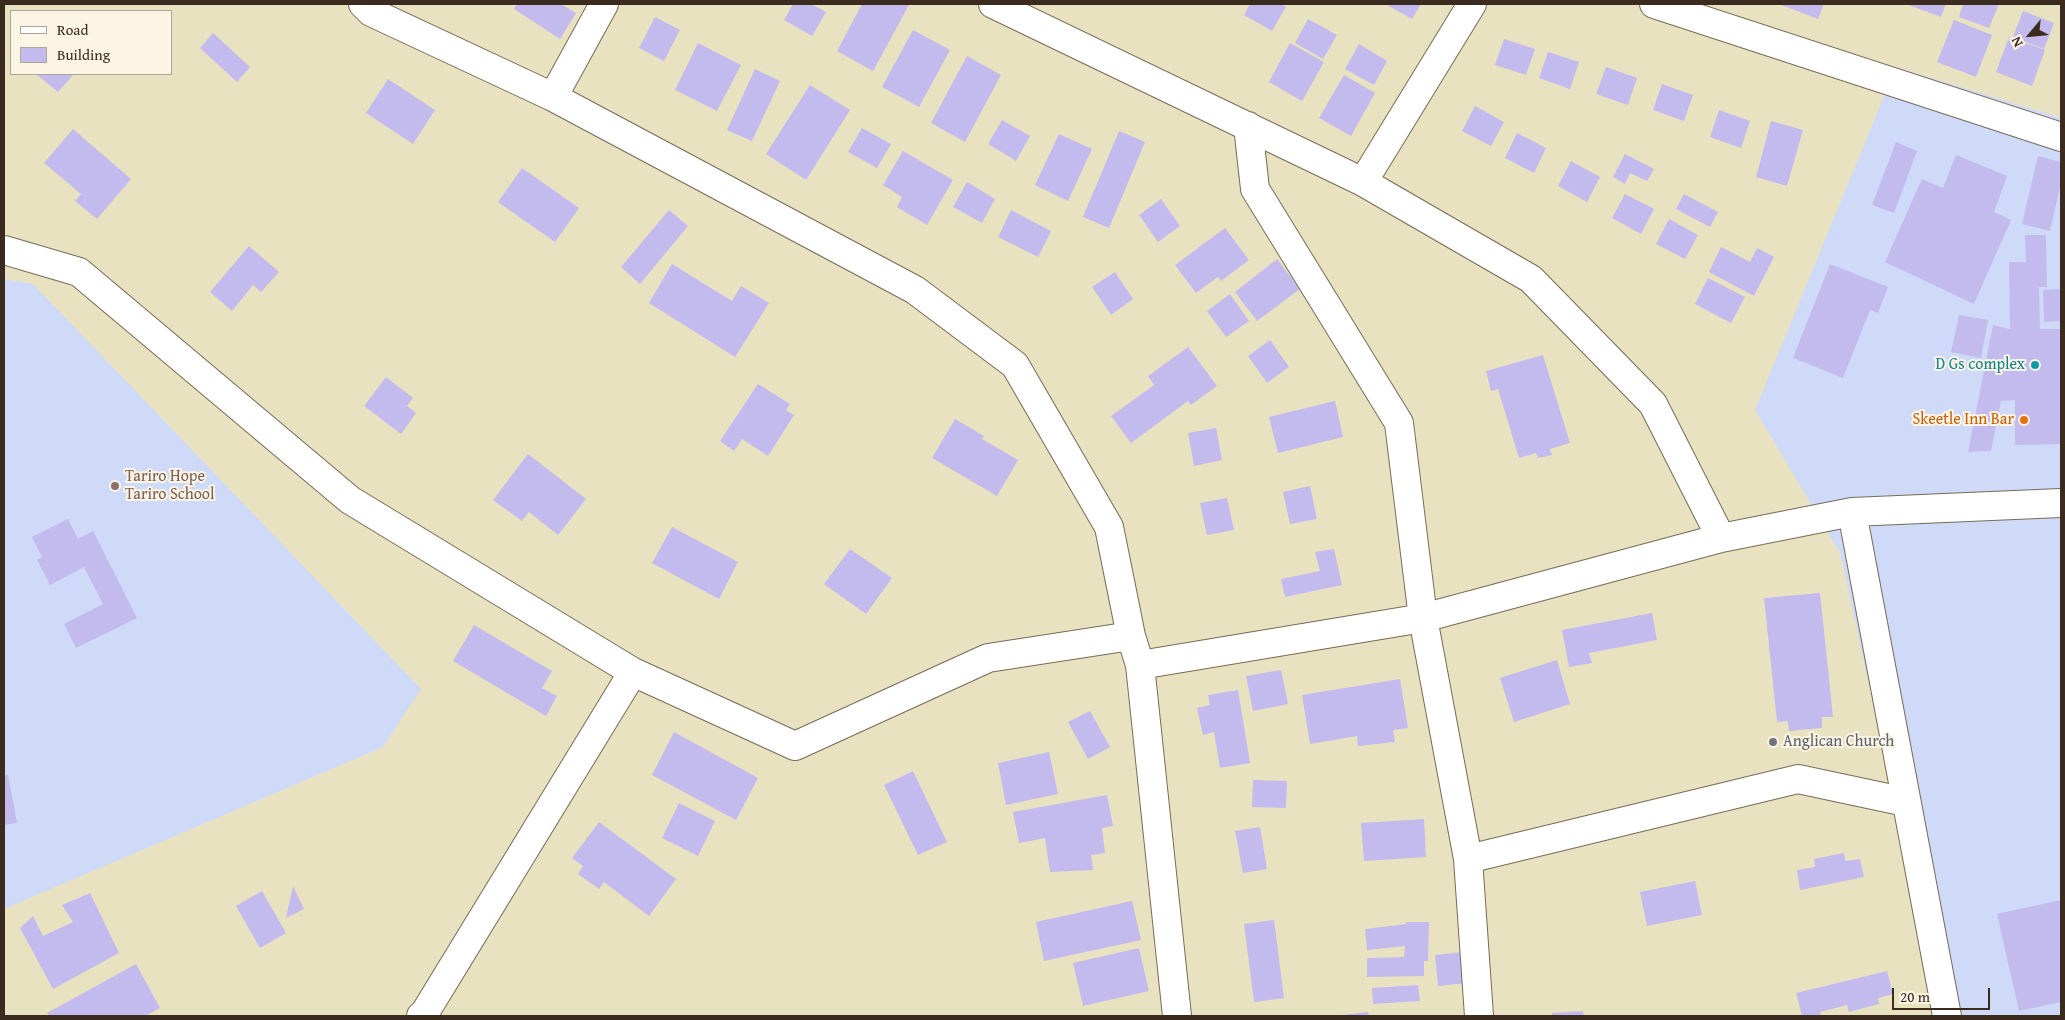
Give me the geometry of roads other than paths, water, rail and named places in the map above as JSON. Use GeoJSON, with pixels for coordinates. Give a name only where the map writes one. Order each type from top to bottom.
{"type":"FeatureCollection","features":[{"type":"Feature","properties":{"kind":"street"},"geometry":{"type":"LineString","coordinates":[[363,4],[370,12],[553,97],[915,290],[1015,365],[1109,527],[1131,636],[1140,665],[1177,1016]]}},
{"type":"Feature","properties":{"kind":"street"},"geometry":{"type":"LineString","coordinates":[[553,97],[604,4]]}},
{"type":"Feature","properties":{"kind":"street"},"geometry":{"type":"LineString","coordinates":[[993,4],[1363,182],[1531,279],[1653,404],[1721,538]]}},
{"type":"Feature","properties":{"kind":"street"},"geometry":{"type":"LineString","coordinates":[[1363,182],[1472,4]]}},
{"type":"Feature","properties":{"kind":"street"},"geometry":{"type":"LineString","coordinates":[[1654,4],[2061,137]]}},
{"type":"Feature","properties":{"kind":"street"},"geometry":{"type":"LineString","coordinates":[[1248,126],[1255,189],[1399,423],[1423,618],[1468,859],[1479,1016]]}},
{"type":"Feature","properties":{"kind":"street"},"geometry":{"type":"LineString","coordinates":[[4,250],[79,272],[350,500],[633,672],[795,746],[988,658],[1131,636]]}},
{"type":"Feature","properties":{"kind":"street"},"geometry":{"type":"LineString","coordinates":[[1140,665],[1423,618],[1721,538],[1852,512],[2061,503]]}},
{"type":"Feature","properties":{"kind":"street"},"geometry":{"type":"LineString","coordinates":[[1852,512],[1947,1016]]}},
{"type":"Feature","properties":{"kind":"street"},"geometry":{"type":"LineString","coordinates":[[421,1016],[424,1014],[633,672]]}},
{"type":"Feature","properties":{"kind":"street"},"geometry":{"type":"LineString","coordinates":[[1468,859],[1798,779],[1906,802]]}},
{"type":"Feature","properties":{"kind":"place","name":"D Gs complex"},"geometry":{"type":"Point","coordinates":[2035,365]}},
{"type":"Feature","properties":{"kind":"place","name":"Skeetle Inn Bar"},"geometry":{"type":"Point","coordinates":[2024,420]}},
{"type":"Feature","properties":{"kind":"place","name":"Tariro Hope Tariro School"},"geometry":{"type":"Point","coordinates":[115,486]}},
{"type":"Feature","properties":{"kind":"place","name":"Anglican Church"},"geometry":{"type":"Point","coordinates":[1773,742]}}]}
